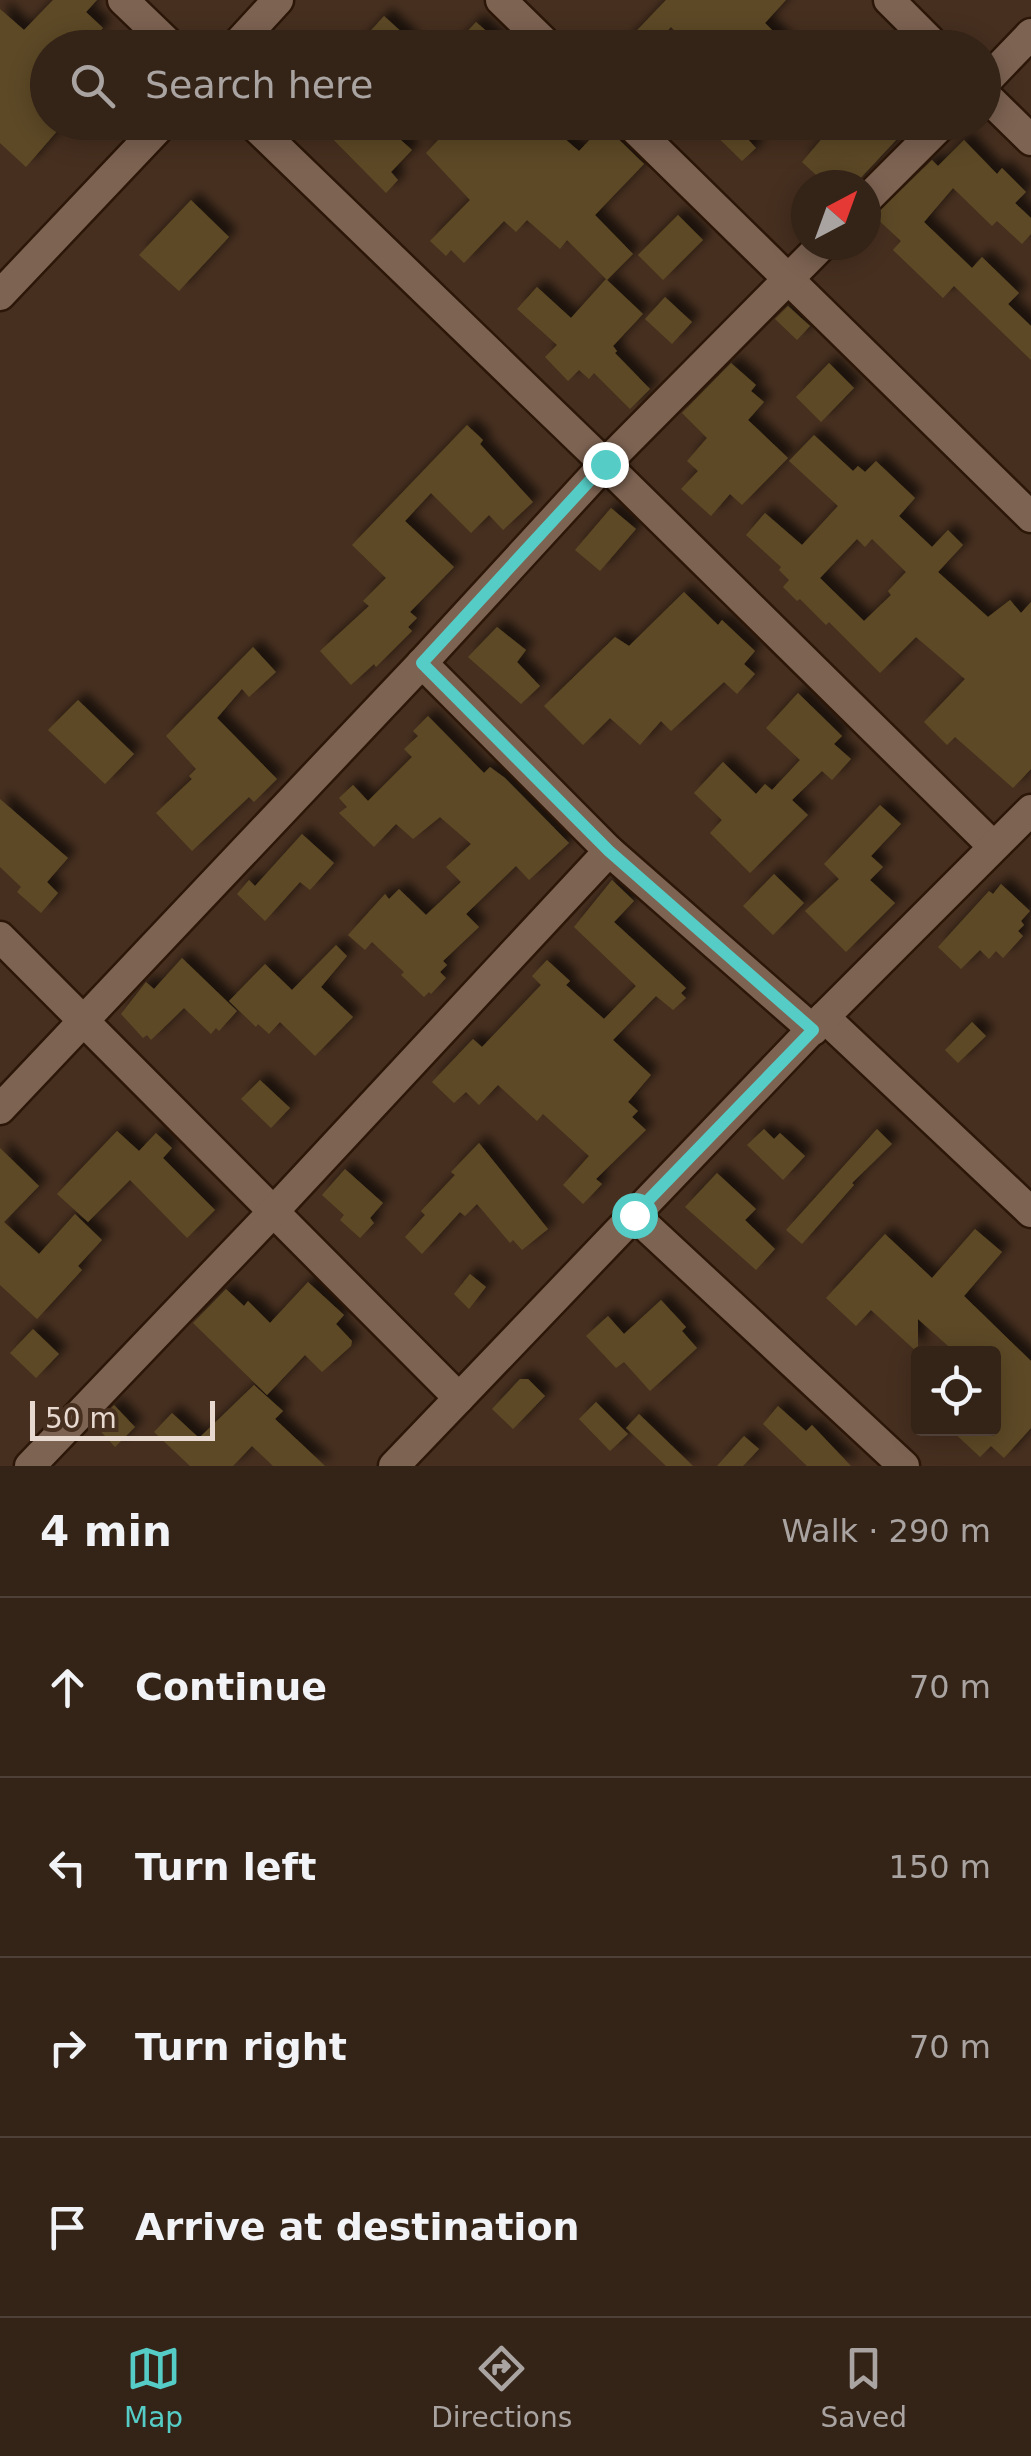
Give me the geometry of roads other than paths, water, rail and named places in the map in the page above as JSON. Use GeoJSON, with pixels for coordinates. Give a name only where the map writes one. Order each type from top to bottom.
{"type":"FeatureCollection","features":[{"type":"Feature","properties":{"kind":"street"},"geometry":{"type":"LineString","coordinates":[[124,0],[155,30]]}},
{"type":"Feature","properties":{"kind":"street"},"geometry":{"type":"LineString","coordinates":[[250,30],[278,0]]}},
{"type":"Feature","properties":{"kind":"street"},"geometry":{"type":"LineString","coordinates":[[501,0],[532,30]]}},
{"type":"Feature","properties":{"kind":"street"},"geometry":{"type":"LineString","coordinates":[[889,0],[919,30]]}},
{"type":"Feature","properties":{"kind":"street"},"geometry":{"type":"LineString","coordinates":[[1001,65],[1031,34]]}},
{"type":"Feature","properties":{"kind":"street"},"geometry":{"type":"LineString","coordinates":[[1001,111],[1031,140]]}},
{"type":"Feature","properties":{"kind":"street"},"geometry":{"type":"LineString","coordinates":[[0,295],[147,140]]}},
{"type":"Feature","properties":{"kind":"street"},"geometry":{"type":"LineString","coordinates":[[271,140],[993,846]]}},
{"type":"Feature","properties":{"kind":"street"},"geometry":{"type":"LineString","coordinates":[[647,140],[1031,517]]}},
{"type":"Feature","properties":{"kind":"street"},"geometry":{"type":"LineString","coordinates":[[881,185],[926,140]]}},
{"type":"Feature","properties":{"kind":"street"},"geometry":{"type":"LineString","coordinates":[[0,1109],[605,464],[807,260]]}},
{"type":"Feature","properties":{"kind":"street"},"geometry":{"type":"LineString","coordinates":[[422,663],[609,851],[818,1024],[1031,1212]]}},
{"type":"Feature","properties":{"kind":"street"},"geometry":{"type":"LineString","coordinates":[[401,1464],[634,1215],[1031,810]]}},
{"type":"Feature","properties":{"kind":"street"},"geometry":{"type":"LineString","coordinates":[[30,1466],[609,851]]}},
{"type":"Feature","properties":{"kind":"street"},"geometry":{"type":"LineString","coordinates":[[0,937],[459,1398]]}},
{"type":"Feature","properties":{"kind":"street"},"geometry":{"type":"LineString","coordinates":[[634,1215],[904,1466]]}}]}
